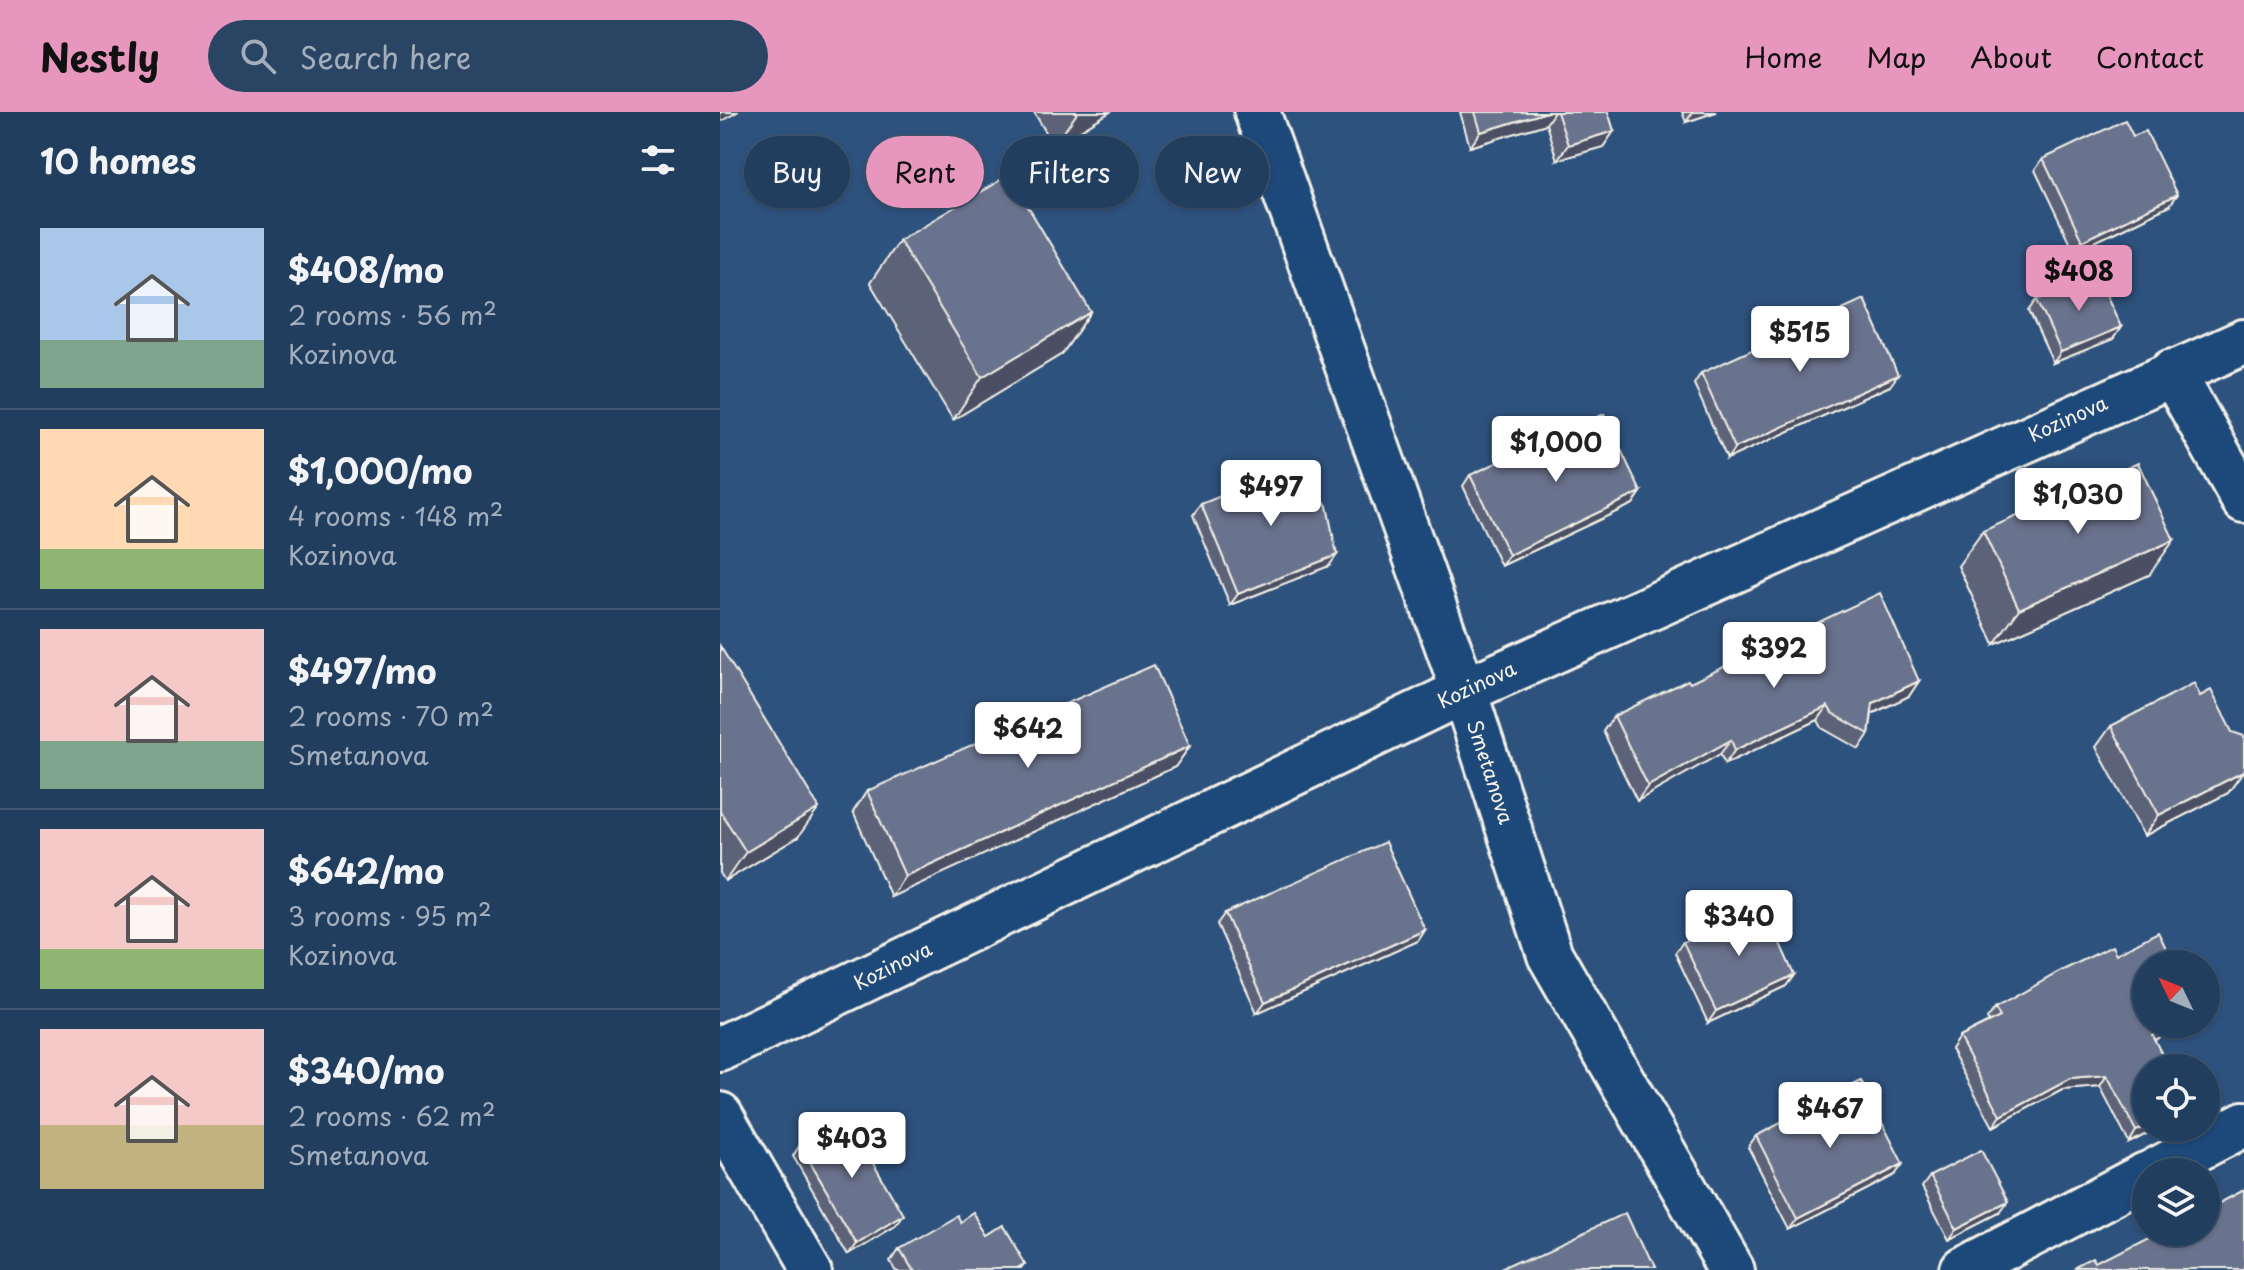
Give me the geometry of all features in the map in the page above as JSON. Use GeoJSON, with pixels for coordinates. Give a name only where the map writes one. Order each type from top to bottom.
{"type":"FeatureCollection","features":[{"type":"Feature","properties":{"kind":"street","name":"Smetanova"},"geometry":{"type":"LineString","coordinates":[[1257,112],[1464,691],[1550,955],[1731,1270]]}},
{"type":"Feature","properties":{"kind":"street","name":"Kozinova"},"geometry":{"type":"LineString","coordinates":[[720,1049],[1464,691],[2244,342]]}},
{"type":"Feature","properties":{"kind":"street"},"geometry":{"type":"LineString","coordinates":[[2172,372],[2244,500]]}},
{"type":"Feature","properties":{"kind":"street"},"geometry":{"type":"LineString","coordinates":[[720,1115],[810,1270]]}},
{"type":"Feature","properties":{"kind":"street"},"geometry":{"type":"LineString","coordinates":[[2180,1158],[2244,1124]]}},
{"type":"Feature","properties":{"kind":"street"},"geometry":{"type":"LineString","coordinates":[[1965,1270],[2132,1182]]}},
{"type":"Feature","properties":{"kind":"building"},"geometry":{"type":"Polygon","coordinates":[[[1475,112],[1547,112],[1481,132],[1475,112]]]}},
{"type":"Feature","properties":{"kind":"building"},"geometry":{"type":"Polygon","coordinates":[[[1557,112],[1608,112],[1614,131],[1568,145],[1557,112]]]}},
{"type":"Feature","properties":{"kind":"building"},"geometry":{"type":"Polygon","coordinates":[[[2125,120],[2133,136],[2146,131],[2177,195],[2082,241],[2043,159],[2125,120]]]}},
{"type":"Feature","properties":{"kind":"building"},"geometry":{"type":"Polygon","coordinates":[[[1000,180],[1000,208],[1029,208],[1091,312],[982,377],[899,240],[953,208],[984,208],[984,190],[1000,180]]]}},
{"type":"Feature","properties":{"kind":"building"},"geometry":{"type":"Polygon","coordinates":[[[2097,274],[2121,327],[2061,352],[2037,300],[2097,274]]]}},
{"type":"Feature","properties":{"kind":"building"},"geometry":{"type":"Polygon","coordinates":[[[1864,299],[1898,375],[1735,448],[1701,373],[1864,299]]]}},
{"type":"Feature","properties":{"kind":"building"},"geometry":{"type":"Polygon","coordinates":[[[1604,414],[1641,492],[1509,555],[1470,475],[1604,414]]]}},
{"type":"Feature","properties":{"kind":"building"},"geometry":{"type":"Polygon","coordinates":[[[2138,463],[2174,540],[2019,609],[1983,531],[2138,463]]]}},
{"type":"Feature","properties":{"kind":"building"},"geometry":{"type":"Polygon","coordinates":[[[1300,464],[1327,506],[1337,555],[1238,594],[1201,504],[1300,464]]]}},
{"type":"Feature","properties":{"kind":"building"},"geometry":{"type":"Polygon","coordinates":[[[1880,593],[1919,681],[1873,703],[1869,734],[1832,713],[1828,706],[1735,750],[1731,740],[1648,786],[1614,716],[1880,593]]]}},
{"type":"Feature","properties":{"kind":"building"},"geometry":{"type":"Polygon","coordinates":[[[720,646],[819,808],[746,852],[720,811],[720,646]]]}},
{"type":"Feature","properties":{"kind":"building"},"geometry":{"type":"Polygon","coordinates":[[[1154,665],[1190,746],[905,876],[867,791],[1154,665]]]}},
{"type":"Feature","properties":{"kind":"building"},"geometry":{"type":"Polygon","coordinates":[[[2194,683],[2200,696],[2211,690],[2232,732],[2244,736],[2244,769],[2159,815],[2111,726],[2194,683]]]}},
{"type":"Feature","properties":{"kind":"building"},"geometry":{"type":"Polygon","coordinates":[[[1385,842],[1425,930],[1265,1002],[1225,913],[1385,842]]]}},
{"type":"Feature","properties":{"kind":"building"},"geometry":{"type":"Polygon","coordinates":[[[1763,905],[1794,975],[1716,1011],[1683,942],[1763,905]]]}},
{"type":"Feature","properties":{"kind":"building"},"geometry":{"type":"Polygon","coordinates":[[[2158,932],[2167,950],[2132,950],[2132,1038],[2154,1038],[2162,1054],[2132,1054],[2132,1123],[2107,1076],[2070,1079],[2001,1116],[1959,1037],[2000,1017],[1995,1008],[2061,971],[2112,946],[2116,954],[2158,932]]]}},
{"type":"Feature","properties":{"kind":"building"},"geometry":{"type":"Polygon","coordinates":[[[1861,1081],[1903,1164],[1798,1218],[1756,1136],[1861,1081]]]}},
{"type":"Feature","properties":{"kind":"building"},"geometry":{"type":"Polygon","coordinates":[[[847,1118],[903,1215],[857,1243],[800,1145],[847,1118]]]}},
{"type":"Feature","properties":{"kind":"building"},"geometry":{"type":"Polygon","coordinates":[[[1981,1150],[2008,1202],[1957,1228],[1930,1176],[1981,1150]]]}},
{"type":"Feature","properties":{"kind":"building"},"geometry":{"type":"Polygon","coordinates":[[[2244,1190],[2244,1270],[2077,1270],[2096,1260],[2099,1265],[2136,1246],[2220,1246],[2220,1203],[2244,1190]]]}},
{"type":"Feature","properties":{"kind":"building"},"geometry":{"type":"Polygon","coordinates":[[[974,1213],[989,1237],[1005,1227],[1028,1266],[1021,1270],[912,1270],[899,1248],[956,1215],[960,1222],[974,1213]]]}},
{"type":"Feature","properties":{"kind":"building"},"geometry":{"type":"Polygon","coordinates":[[[1625,1213],[1651,1270],[1501,1270],[1625,1213]]]}}]}
